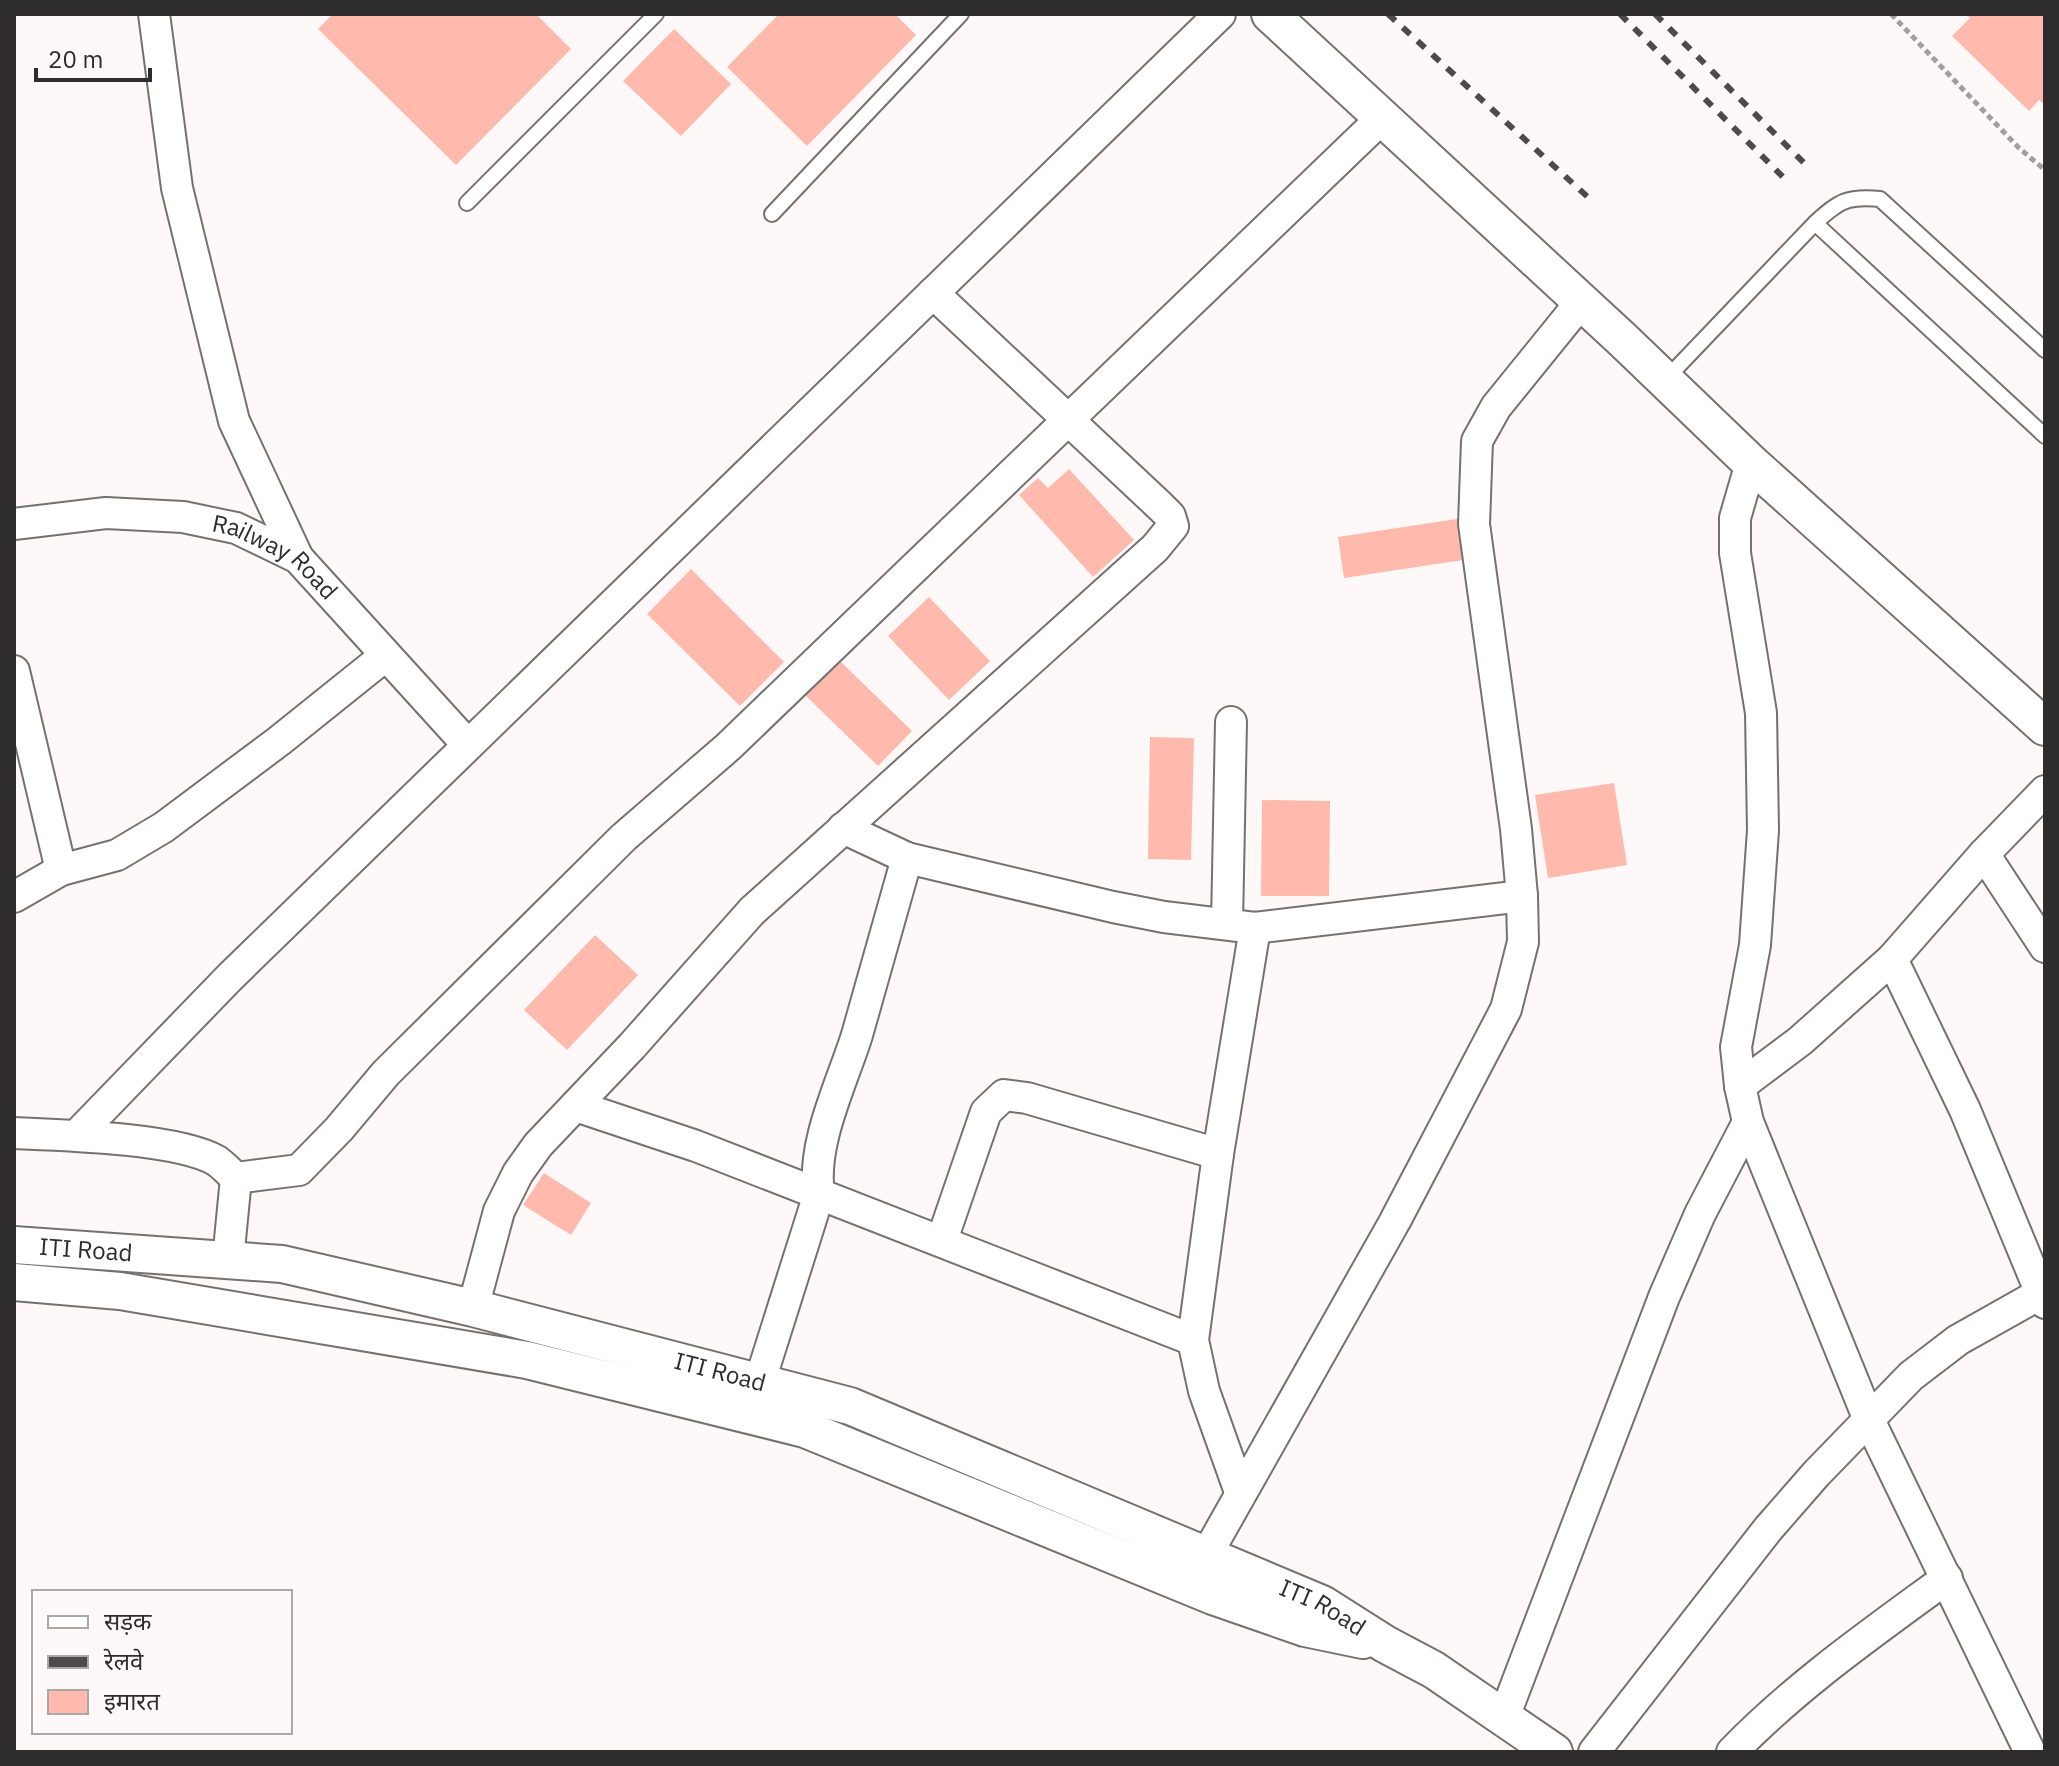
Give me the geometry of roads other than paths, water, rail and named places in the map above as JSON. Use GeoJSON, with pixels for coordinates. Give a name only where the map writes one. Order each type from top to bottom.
{"type":"FeatureCollection","features":[{"type":"Feature","properties":{"kind":"street"},"geometry":{"type":"LineString","coordinates":[[154,14],[177,188],[234,421],[298,558]]}},
{"type":"Feature","properties":{"kind":"street"},"geometry":{"type":"LineString","coordinates":[[77,1135],[230,977],[467,744],[1220,14]]}},
{"type":"Feature","properties":{"kind":"street"},"geometry":{"type":"LineString","coordinates":[[1270,14],[1751,463],[2045,727]]}},
{"type":"Feature","properties":{"kind":"street"},"geometry":{"type":"LineString","coordinates":[[14,1133],[77,1135],[191,1152],[217,1161],[236,1178],[299,1170],[339,1129],[386,1073],[624,837],[728,747],[1382,118]]}},
{"type":"Feature","properties":{"kind":"street"},"geometry":{"type":"LineString","coordinates":[[473,1308],[499,1211],[518,1173],[538,1145],[752,911],[1155,548],[1173,526],[1170,516],[1160,506],[933,293]]}},
{"type":"Feature","properties":{"kind":"street"},"geometry":{"type":"LineString","coordinates":[[1207,1554],[1395,1221],[1506,1009],[1523,942],[1522,896],[1516,829],[1474,524],[1477,441],[1496,407],[1581,302]]}},
{"type":"Feature","properties":{"kind":"street"},"geometry":{"type":"LineString","coordinates":[[1751,463],[1735,518],[1735,553],[1761,713],[1763,830],[1755,945],[1736,1047],[1740,1086],[1748,1122],[1869,1420],[2030,1752]]}},
{"type":"Feature","properties":{"kind":"street","name":"Railway Road"},"geometry":{"type":"LineString","coordinates":[[14,524],[106,513],[183,517],[236,528],[298,558],[467,744]]}},
{"type":"Feature","properties":{"kind":"street"},"geometry":{"type":"LineString","coordinates":[[14,897],[61,870],[117,855],[164,827],[385,656]]}},
{"type":"Feature","properties":{"kind":"street"},"geometry":{"type":"LineString","coordinates":[[14,671],[61,870]]}},
{"type":"Feature","properties":{"kind":"street"},"geometry":{"type":"LineString","coordinates":[[1231,722],[1241,926],[1218,1154],[1193,1340],[1204,1391],[1240,1492]]}},
{"type":"Feature","properties":{"kind":"street"},"geometry":{"type":"LineString","coordinates":[[1740,1086],[1800,1041],[1892,959],[1984,854],[2045,791]]}},
{"type":"Feature","properties":{"kind":"street"},"geometry":{"type":"LineString","coordinates":[[843,828],[907,858],[1113,907],[1164,917],[1241,926],[1522,896]]}},
{"type":"Feature","properties":{"kind":"street"},"geometry":{"type":"LineString","coordinates":[[1984,854],[2045,947]]}},
{"type":"Feature","properties":{"kind":"street"},"geometry":{"type":"LineString","coordinates":[[759,1384],[819,1194],[816,1173],[820,1148],[907,858]]}},
{"type":"Feature","properties":{"kind":"street"},"geometry":{"type":"LineString","coordinates":[[1594,1752],[1768,1529],[1816,1474],[1911,1376],[1958,1340],[2043,1296],[1965,1110],[1892,959]]}},
{"type":"Feature","properties":{"kind":"street"},"geometry":{"type":"LineString","coordinates":[[942,1240],[986,1112],[1004,1095],[1027,1098],[1218,1154]]}},
{"type":"Feature","properties":{"kind":"street"},"geometry":{"type":"LineString","coordinates":[[576,1106],[696,1146],[1193,1340]]}},
{"type":"Feature","properties":{"kind":"street"},"geometry":{"type":"LineString","coordinates":[[1504,1717],[1664,1297],[1700,1214],[1748,1122]]}},
{"type":"Feature","properties":{"kind":"street"},"geometry":{"type":"LineString","coordinates":[[228,1260],[236,1178]]}},
{"type":"Feature","properties":{"kind":"street","name":"ITI Road"},"geometry":{"type":"LineString","coordinates":[[14,1245],[282,1264],[473,1308],[850,1406],[1322,1604],[1385,1644],[1434,1670],[1504,1717],[1543,1749]]}},
{"type":"Feature","properties":{"kind":"street","name":"ITI Road"},"geometry":{"type":"LineString","coordinates":[[14,1282],[120,1291],[527,1360],[805,1429],[1213,1596],[1305,1628],[1385,1644]]}},
{"type":"Feature","properties":{"kind":"street"},"geometry":{"type":"LineString","coordinates":[[1732,1752],[1814,1675],[1947,1578]]}},
{"type":"Feature","properties":{"kind":"lane"},"geometry":{"type":"LineString","coordinates":[[467,203],[656,14]]}},
{"type":"Feature","properties":{"kind":"lane"},"geometry":{"type":"LineString","coordinates":[[772,214],[961,14]]}},
{"type":"Feature","properties":{"kind":"lane"},"geometry":{"type":"LineString","coordinates":[[1665,380],[1815,223],[1836,203],[1856,197],[1880,199],[2045,350]]}},
{"type":"Feature","properties":{"kind":"lane"},"geometry":{"type":"LineString","coordinates":[[1815,223],[2045,436]]}},
{"type":"Feature","properties":{"kind":"railway"},"geometry":{"type":"LineString","coordinates":[[1388,14],[1591,200]]}},
{"type":"Feature","properties":{"kind":"railway"},"geometry":{"type":"LineString","coordinates":[[1620,14],[1786,180]]}},
{"type":"Feature","properties":{"kind":"railway"},"geometry":{"type":"LineString","coordinates":[[1655,14],[1804,163]]}}]}
